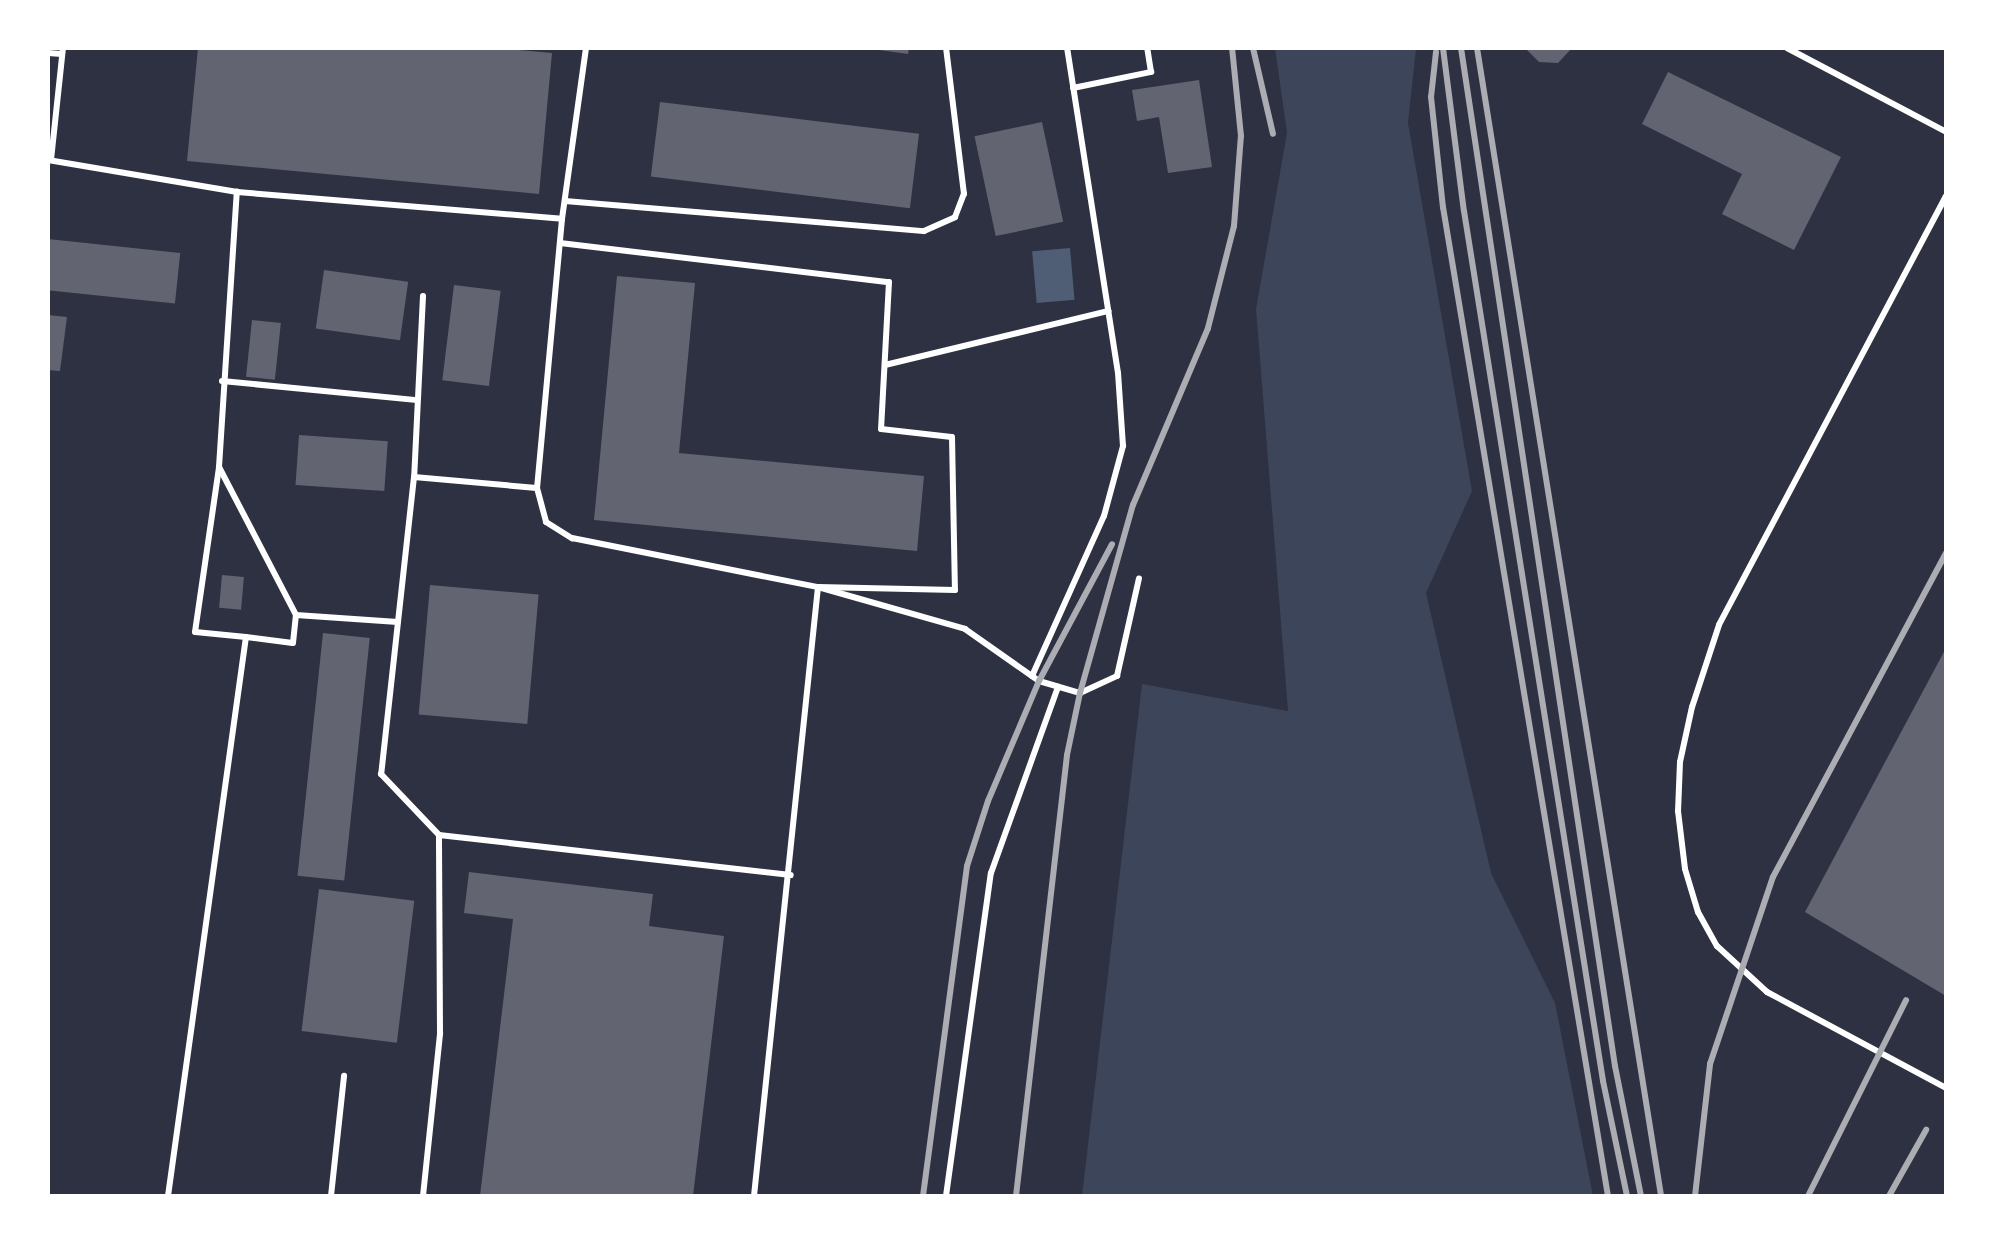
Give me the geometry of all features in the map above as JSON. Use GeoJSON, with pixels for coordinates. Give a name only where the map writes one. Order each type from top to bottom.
{"type":"FeatureCollection","features":[{"type":"Feature","properties":{"kind":"lane"},"geometry":{"type":"LineString","coordinates":[[586,48],[562,219],[537,488],[546,522],[572,538],[818,587],[965,629],[1032,676],[1080,693],[1117,676],[1139,578]]}},
{"type":"Feature","properties":{"kind":"lane"},"geometry":{"type":"LineString","coordinates":[[565,201],[924,231],[955,217],[964,194],[946,48]]}},
{"type":"Feature","properties":{"kind":"lane"},"geometry":{"type":"LineString","coordinates":[[1032,676],[1104,516],[1123,446],[1109,311],[1067,48]]}},
{"type":"Feature","properties":{"kind":"lane"},"geometry":{"type":"LineString","coordinates":[[1073,88],[1151,72],[1147,48]]}},
{"type":"Feature","properties":{"kind":"lane"},"geometry":{"type":"LineString","coordinates":[[1787,48],[1946,132]]}},
{"type":"Feature","properties":{"kind":"lane"},"geometry":{"type":"LineString","coordinates":[[48,53],[63,51],[50,160],[237,192],[562,219]]}},
{"type":"Feature","properties":{"kind":"lane"},"geometry":{"type":"LineString","coordinates":[[219,467],[296,615],[293,643],[195,632],[219,467],[222,381],[237,192]]}},
{"type":"Feature","properties":{"kind":"lane"},"geometry":{"type":"LineString","coordinates":[[1946,196],[1719,625],[1692,707],[1680,762],[1678,811],[1685,869],[1698,912],[1717,946],[1767,992],[1946,1088]]}},
{"type":"Feature","properties":{"kind":"lane"},"geometry":{"type":"LineString","coordinates":[[560,243],[889,282],[881,429],[952,437],[955,590],[818,587]]}},
{"type":"Feature","properties":{"kind":"lane"},"geometry":{"type":"LineString","coordinates":[[423,296],[414,477],[381,774],[439,835],[791,875]]}},
{"type":"Feature","properties":{"kind":"lane"},"geometry":{"type":"LineString","coordinates":[[885,365],[1109,311]]}},
{"type":"Feature","properties":{"kind":"lane"},"geometry":{"type":"LineString","coordinates":[[222,381],[417,400]]}},
{"type":"Feature","properties":{"kind":"lane"},"geometry":{"type":"LineString","coordinates":[[414,477],[537,488]]}},
{"type":"Feature","properties":{"kind":"lane"},"geometry":{"type":"LineString","coordinates":[[754,1196],[791,875],[818,587]]}},
{"type":"Feature","properties":{"kind":"lane"},"geometry":{"type":"LineString","coordinates":[[296,615],[398,622]]}},
{"type":"Feature","properties":{"kind":"lane"},"geometry":{"type":"LineString","coordinates":[[168,1196],[246,637]]}},
{"type":"Feature","properties":{"kind":"lane"},"geometry":{"type":"LineString","coordinates":[[946,1196],[991,873],[1058,687]]}},
{"type":"Feature","properties":{"kind":"lane"},"geometry":{"type":"LineString","coordinates":[[423,1196],[440,1033],[439,835]]}},
{"type":"Feature","properties":{"kind":"lane"},"geometry":{"type":"LineString","coordinates":[[331,1196],[344,1076]]}},
{"type":"Feature","properties":{"kind":"shaded area"},"geometry":{"type":"Polygon","coordinates":[[[1275,48],[1416,48],[1408,123],[1472,491],[1426,593],[1491,873],[1555,1003],[1593,1196],[1082,1196],[1142,684],[1288,711],[1256,309],[1287,133],[1275,48]]]}},
{"type":"Feature","properties":{"kind":"shaded area"},"geometry":{"type":"Polygon","coordinates":[[[1070,248],[1075,300],[1037,303],[1032,251],[1070,248]]]}},
{"type":"Feature","properties":{"kind":"building"},"geometry":{"type":"Polygon","coordinates":[[[198,48],[496,48],[552,53],[539,194],[187,161],[198,48]]]}},
{"type":"Feature","properties":{"kind":"building"},"geometry":{"type":"Polygon","coordinates":[[[865,48],[909,48],[908,54],[865,48]]]}},
{"type":"Feature","properties":{"kind":"building"},"geometry":{"type":"Polygon","coordinates":[[[1525,48],[1572,48],[1558,63],[1539,62],[1525,48]]]}},
{"type":"Feature","properties":{"kind":"building"},"geometry":{"type":"Polygon","coordinates":[[[1668,72],[1841,157],[1794,250],[1722,214],[1742,174],[1642,124],[1668,72]]]}},
{"type":"Feature","properties":{"kind":"building"},"geometry":{"type":"Polygon","coordinates":[[[1199,80],[1212,167],[1168,173],[1159,117],[1137,121],[1132,90],[1199,80]]]}},
{"type":"Feature","properties":{"kind":"building"},"geometry":{"type":"Polygon","coordinates":[[[660,102],[919,134],[910,208],[651,176],[660,102]]]}},
{"type":"Feature","properties":{"kind":"building"},"geometry":{"type":"Polygon","coordinates":[[[1042,122],[1063,222],[996,236],[975,136],[1042,122]]]}},
{"type":"Feature","properties":{"kind":"building"},"geometry":{"type":"Polygon","coordinates":[[[48,239],[180,253],[175,304],[48,290],[48,239]]]}},
{"type":"Feature","properties":{"kind":"building"},"geometry":{"type":"Polygon","coordinates":[[[324,270],[408,282],[400,340],[316,328],[324,270]]]}},
{"type":"Feature","properties":{"kind":"building"},"geometry":{"type":"Polygon","coordinates":[[[617,276],[695,283],[679,453],[924,476],[917,551],[594,520],[617,276]]]}},
{"type":"Feature","properties":{"kind":"building"},"geometry":{"type":"Polygon","coordinates":[[[454,285],[501,291],[489,386],[442,380],[454,285]]]}},
{"type":"Feature","properties":{"kind":"building"},"geometry":{"type":"Polygon","coordinates":[[[48,315],[67,317],[60,371],[48,370],[48,315]]]}},
{"type":"Feature","properties":{"kind":"building"},"geometry":{"type":"Polygon","coordinates":[[[252,320],[281,323],[275,380],[246,377],[252,320]]]}},
{"type":"Feature","properties":{"kind":"building"},"geometry":{"type":"Polygon","coordinates":[[[299,435],[388,441],[384,491],[296,485],[299,435]]]}},
{"type":"Feature","properties":{"kind":"building"},"geometry":{"type":"Polygon","coordinates":[[[222,575],[244,577],[241,610],[219,608],[222,575]]]}},
{"type":"Feature","properties":{"kind":"building"},"geometry":{"type":"Polygon","coordinates":[[[430,585],[539,594],[527,724],[419,715],[430,585]]]}},
{"type":"Feature","properties":{"kind":"building"},"geometry":{"type":"Polygon","coordinates":[[[323,633],[370,638],[344,881],[297,876],[323,633]]]}},
{"type":"Feature","properties":{"kind":"building"},"geometry":{"type":"Polygon","coordinates":[[[1946,648],[1946,996],[1805,912],[1946,648]]]}},
{"type":"Feature","properties":{"kind":"building"},"geometry":{"type":"Polygon","coordinates":[[[469,872],[653,894],[649,926],[724,936],[693,1196],[480,1196],[513,919],[464,913],[469,872]]]}},
{"type":"Feature","properties":{"kind":"building"},"geometry":{"type":"Polygon","coordinates":[[[319,889],[414,901],[397,1043],[302,1031],[319,889]]]}},
{"type":"Feature","properties":{"kind":"railway"},"geometry":{"type":"LineString","coordinates":[[1016,1196],[1067,755],[1080,693],[1133,505],[1208,328],[1234,226],[1241,136],[1232,48]]}},
{"type":"Feature","properties":{"kind":"railway"},"geometry":{"type":"LineString","coordinates":[[1253,48],[1273,134]]}},
{"type":"Feature","properties":{"kind":"railway"},"geometry":{"type":"LineString","coordinates":[[1443,48],[1464,211],[1603,1081],[1627,1196]]}},
{"type":"Feature","properties":{"kind":"railway"},"geometry":{"type":"LineString","coordinates":[[1461,48],[1615,1066],[1641,1196]]}},
{"type":"Feature","properties":{"kind":"railway"},"geometry":{"type":"LineString","coordinates":[[1477,48],[1661,1196]]}},
{"type":"Feature","properties":{"kind":"railway"},"geometry":{"type":"LineString","coordinates":[[1436,52],[1431,97],[1443,207],[1608,1196]]}},
{"type":"Feature","properties":{"kind":"railway"},"geometry":{"type":"LineString","coordinates":[[923,1196],[967,866],[988,801],[1039,681],[1112,544]]}},
{"type":"Feature","properties":{"kind":"railway"},"geometry":{"type":"LineString","coordinates":[[1695,1196],[1710,1064],[1773,877],[1946,553]]}},
{"type":"Feature","properties":{"kind":"railway"},"geometry":{"type":"LineString","coordinates":[[1808,1196],[1906,1000]]}},
{"type":"Feature","properties":{"kind":"railway"},"geometry":{"type":"LineString","coordinates":[[1889,1196],[1926,1130]]}}]}
